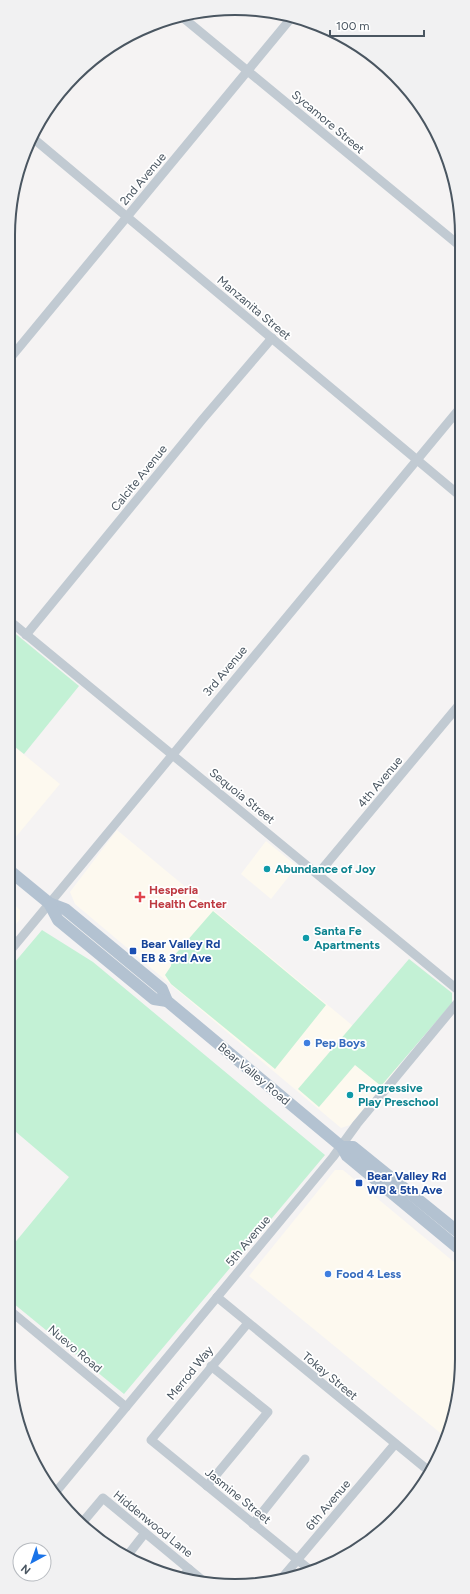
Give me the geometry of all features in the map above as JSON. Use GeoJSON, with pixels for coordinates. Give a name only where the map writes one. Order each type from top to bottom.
{"type":"FeatureCollection","features":[{"type":"Feature","properties":{"kind":"main road","name":"Bear Valley Road"},"geometry":{"type":"LineString","coordinates":[[15,875],[49,903],[65,909],[162,989],[167,1001],[342,1146],[347,1156],[455,1246]]}},
{"type":"Feature","properties":{"kind":"main road","name":"Bear Valley Road"},"geometry":{"type":"LineString","coordinates":[[342,1146],[353,1147],[455,1230]]}},
{"type":"Feature","properties":{"kind":"street","name":"Sycamore Street"},"geometry":{"type":"LineString","coordinates":[[186,20],[455,242]]}},
{"type":"Feature","properties":{"kind":"street","name":"2nd Avenue"},"geometry":{"type":"LineString","coordinates":[[15,352],[288,21]]}},
{"type":"Feature","properties":{"kind":"street","name":"Manzanita Street"},"geometry":{"type":"LineString","coordinates":[[37,141],[455,491]]}},
{"type":"Feature","properties":{"kind":"street","name":"Calcite Avenue"},"geometry":{"type":"LineString","coordinates":[[26,635],[202,420],[272,338]]}},
{"type":"Feature","properties":{"kind":"street","name":"3rd Avenue"},"geometry":{"type":"LineString","coordinates":[[15,945],[455,414]]}},
{"type":"Feature","properties":{"kind":"street","name":"Sequoia Street"},"geometry":{"type":"LineString","coordinates":[[15,625],[455,988]]}},
{"type":"Feature","properties":{"kind":"street","name":"4th Avenue"},"geometry":{"type":"LineString","coordinates":[[318,874],[455,709]]}},
{"type":"Feature","properties":{"kind":"street","name":"5th Avenue"},"geometry":{"type":"LineString","coordinates":[[58,1490],[342,1146],[357,1124],[412,1060],[455,1006]]}},
{"type":"Feature","properties":{"kind":"street","name":"Tokay Street"},"geometry":{"type":"LineString","coordinates":[[217,1298],[426,1468]]}},
{"type":"Feature","properties":{"kind":"street","name":"Nuevo Road"},"geometry":{"type":"LineString","coordinates":[[15,1315],[126,1407]]}},
{"type":"Feature","properties":{"kind":"street","name":"Merrod Way"},"geometry":{"type":"LineString","coordinates":[[151,1440],[248,1323]]}},
{"type":"Feature","properties":{"kind":"street"},"geometry":{"type":"LineString","coordinates":[[207,1486],[268,1412],[211,1366]]}},
{"type":"Feature","properties":{"kind":"street","name":"Jasmine Street"},"geometry":{"type":"LineString","coordinates":[[151,1440],[306,1567]]}},
{"type":"Feature","properties":{"kind":"street","name":"6th Avenue"},"geometry":{"type":"LineString","coordinates":[[286,1573],[395,1444]]}},
{"type":"Feature","properties":{"kind":"street"},"geometry":{"type":"LineString","coordinates":[[253,1524],[305,1459]]}},
{"type":"Feature","properties":{"kind":"street","name":"Hiddenwood Lane"},"geometry":{"type":"LineString","coordinates":[[85,1520],[103,1498],[197,1576]]}},
{"type":"Feature","properties":{"kind":"street"},"geometry":{"type":"LineString","coordinates":[[129,1552],[145,1533]]}},
{"type":"Feature","properties":{"kind":"street"},"geometry":{"type":"LineString","coordinates":[[186,1574],[189,1569]]}},
{"type":"Feature","properties":{"kind":"shaded area"},"geometry":{"type":"Polygon","coordinates":[[[15,747],[60,784],[15,838],[15,747]]]}},
{"type":"Feature","properties":{"kind":"shaded area"},"geometry":{"type":"Polygon","coordinates":[[[117,830],[400,1065],[350,1125],[341,1128],[75,904],[70,892],[117,830]]]}},
{"type":"Feature","properties":{"kind":"shaded area"},"geometry":{"type":"Polygon","coordinates":[[[266,841],[297,866],[271,899],[241,874],[266,841]]]}},
{"type":"Feature","properties":{"kind":"shaded area"},"geometry":{"type":"Polygon","coordinates":[[[15,906],[20,910],[20,919],[15,926],[15,906]]]}},
{"type":"Feature","properties":{"kind":"shaded area"},"geometry":{"type":"Polygon","coordinates":[[[335,1170],[343,1170],[454,1262],[455,1373],[448,1416],[441,1434],[249,1276],[335,1170]]]}},
{"type":"Feature","properties":{"kind":"green space"},"geometry":{"type":"Polygon","coordinates":[[[15,633],[79,686],[24,754],[15,747],[15,633]]]}},
{"type":"Feature","properties":{"kind":"green space"},"geometry":{"type":"Polygon","coordinates":[[[213,911],[326,1005],[275,1069],[171,984],[165,975],[171,966],[172,958],[213,911]]]}},
{"type":"Feature","properties":{"kind":"green space"},"geometry":{"type":"Polygon","coordinates":[[[42,930],[93,962],[325,1155],[124,1394],[15,1305],[15,1243],[69,1177],[15,1131],[15,962],[42,930]]]}},
{"type":"Feature","properties":{"kind":"green space"},"geometry":{"type":"Polygon","coordinates":[[[409,959],[452,993],[452,1003],[381,1086],[355,1065],[319,1107],[298,1089],[409,959]]]}},
{"type":"Feature","properties":{"kind":"place","name":"Abundance of Joy"},"geometry":{"type":"Point","coordinates":[267,869]}},
{"type":"Feature","properties":{"kind":"place","name":"Hesperia Health Center"},"geometry":{"type":"Point","coordinates":[140,897]}},
{"type":"Feature","properties":{"kind":"place","name":"Santa Fe Apartments"},"geometry":{"type":"Point","coordinates":[306,938]}},
{"type":"Feature","properties":{"kind":"place","name":"Bear Valley Rd EB & 3rd Ave"},"geometry":{"type":"Point","coordinates":[133,951]}},
{"type":"Feature","properties":{"kind":"place","name":"Pep Boys"},"geometry":{"type":"Point","coordinates":[307,1043]}},
{"type":"Feature","properties":{"kind":"place","name":"Progressive Play Preschool"},"geometry":{"type":"Point","coordinates":[350,1095]}},
{"type":"Feature","properties":{"kind":"place","name":"Bear Valley Rd WB & 5th Ave"},"geometry":{"type":"Point","coordinates":[359,1183]}},
{"type":"Feature","properties":{"kind":"place","name":"Food 4 Less"},"geometry":{"type":"Point","coordinates":[328,1274]}}]}
